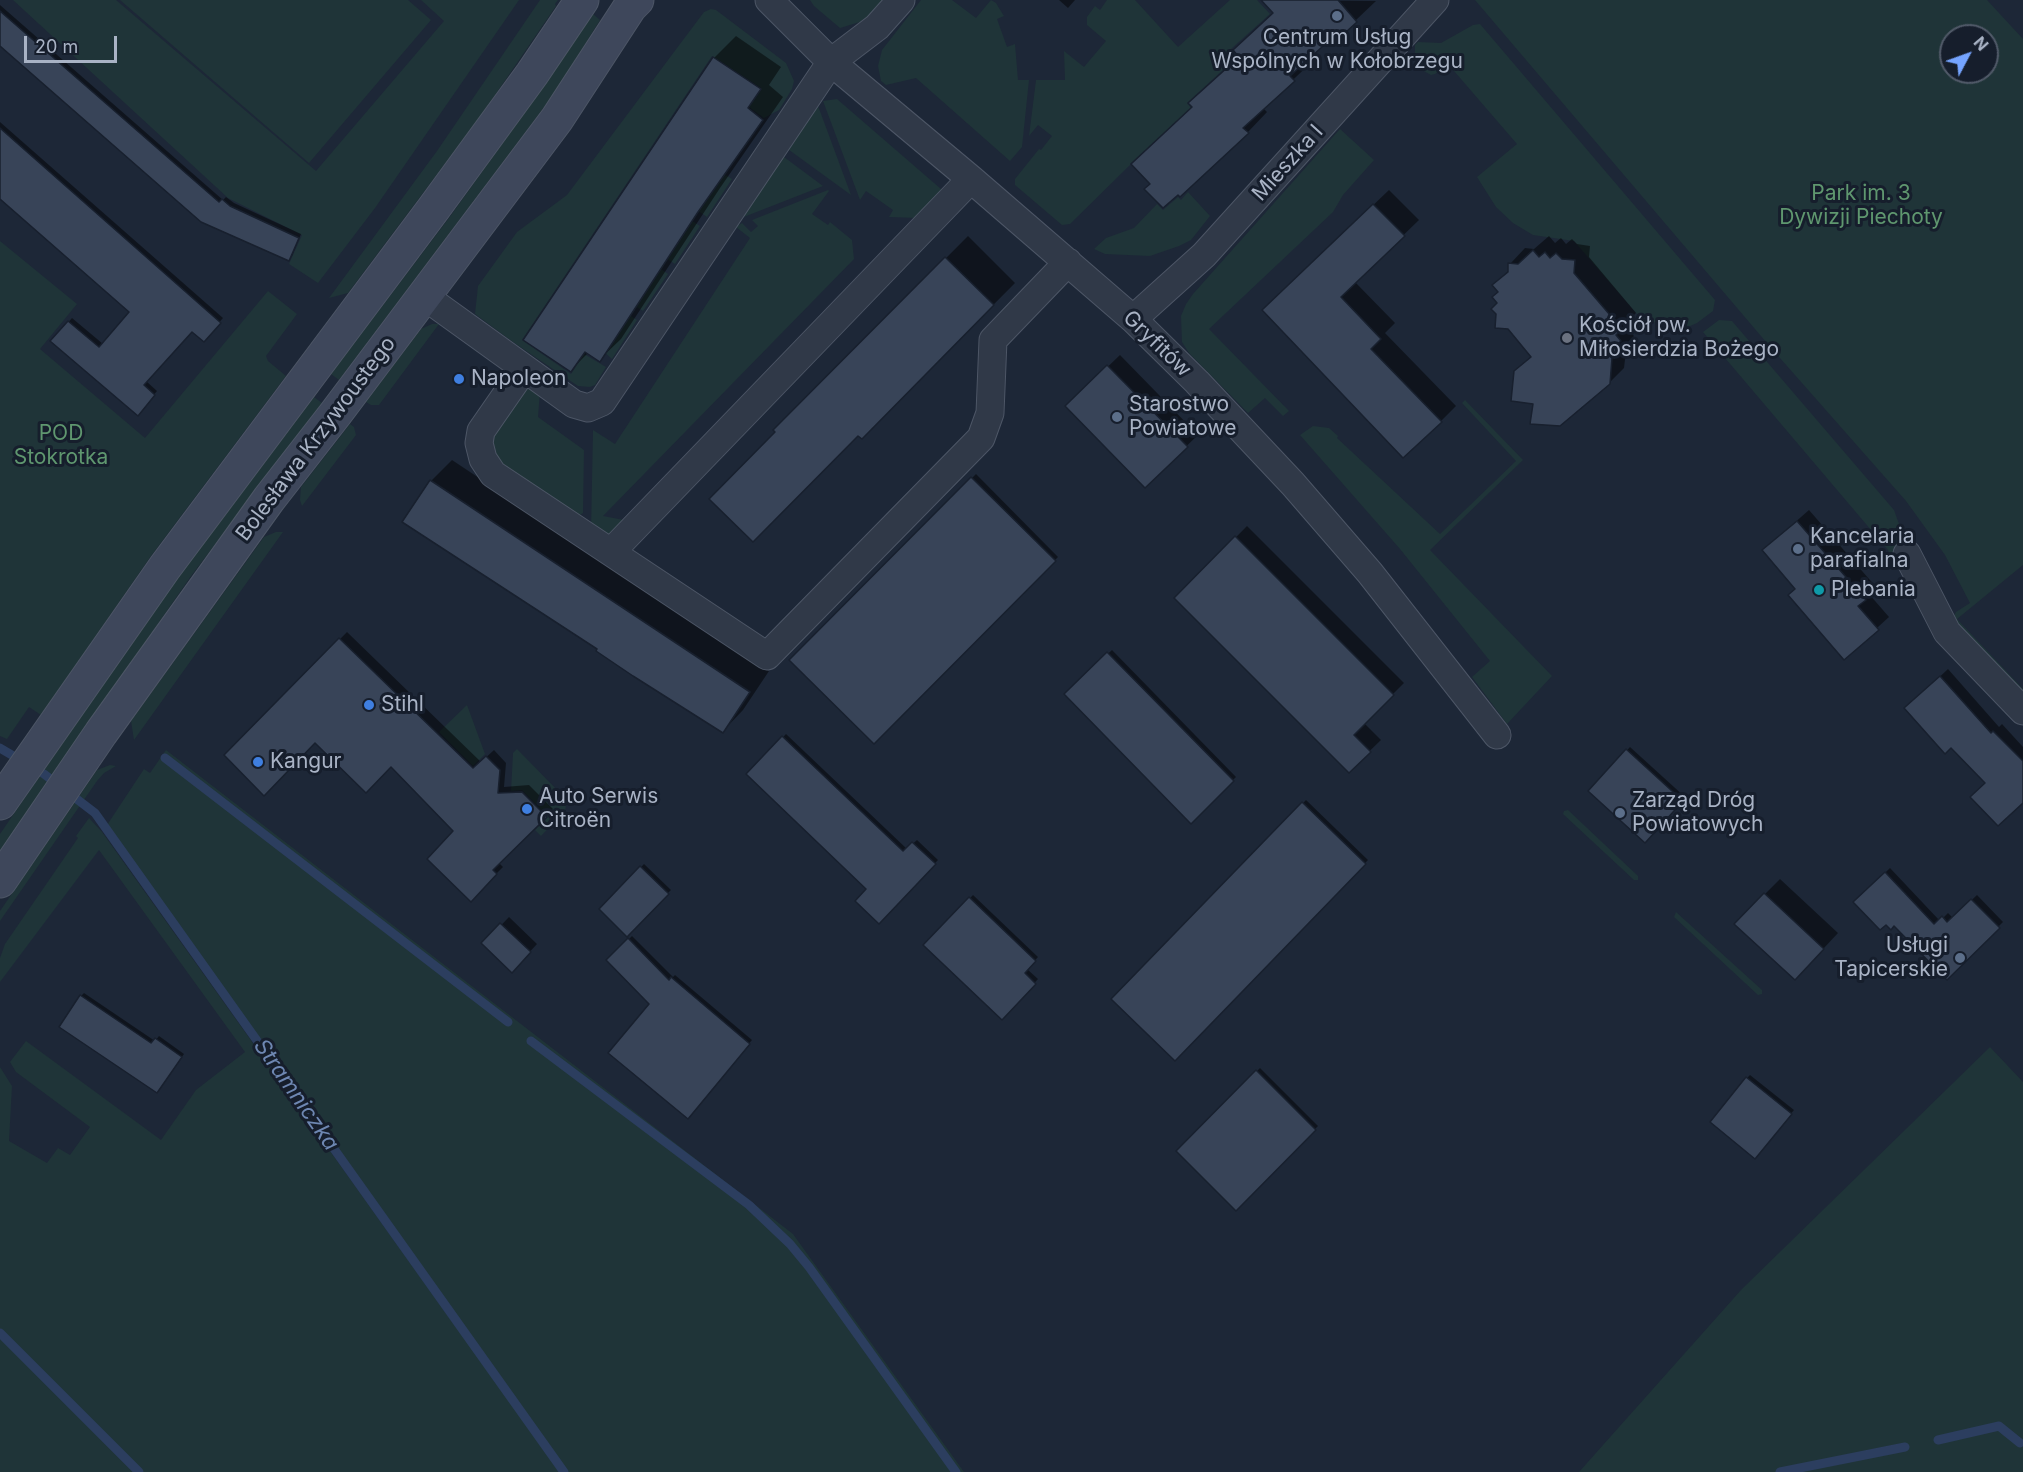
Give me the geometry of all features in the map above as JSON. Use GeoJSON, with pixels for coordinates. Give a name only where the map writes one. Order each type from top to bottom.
{"type":"FeatureCollection","features":[{"type":"Feature","properties":{"kind":"main road","name":"Bolesława Krzywoustego"},"geometry":{"type":"LineString","coordinates":[[0,803],[165,567],[434,208],[582,0]]}},
{"type":"Feature","properties":{"kind":"main road","name":"Bolesława Krzywoustego"},"geometry":{"type":"LineString","coordinates":[[0,881],[101,733],[268,499],[556,119],[630,7],[637,0]]}},
{"type":"Feature","properties":{"kind":"street","name":"Gryfitów"},"geometry":{"type":"LineString","coordinates":[[770,0],[831,62],[1068,262],[1133,319],[1197,382],[1293,484],[1370,573],[1497,735]]}},
{"type":"Feature","properties":{"kind":"street"},"geometry":{"type":"LineString","coordinates":[[424,296],[574,404],[588,408],[602,402],[831,62],[877,27],[901,0]]}},
{"type":"Feature","properties":{"kind":"street","name":"Mieszka I"},"geometry":{"type":"LineString","coordinates":[[1133,319],[1204,255],[1435,0]]}},
{"type":"Feature","properties":{"kind":"street"},"geometry":{"type":"LineString","coordinates":[[611,552],[971,179]]}},
{"type":"Feature","properties":{"kind":"street"},"geometry":{"type":"LineString","coordinates":[[525,369],[481,431],[479,443],[483,459],[493,474],[767,656],[981,438],[990,413],[993,340],[1068,262]]}},
{"type":"Feature","properties":{"kind":"street"},"geometry":{"type":"LineString","coordinates":[[1907,554],[1947,632],[2023,711]]}},
{"type":"Feature","properties":{"kind":"green space"},"geometry":{"type":"Polygon","coordinates":[[[13,0],[116,0],[316,171],[444,21],[421,0],[519,0],[375,208],[318,283],[289,264],[302,235],[228,198],[13,0]]]}},
{"type":"Feature","properties":{"kind":"green space"},"geometry":{"type":"Polygon","coordinates":[[[120,0],[408,0],[431,20],[309,163],[120,0]]]}},
{"type":"Feature","properties":{"kind":"green space"},"geometry":{"type":"Polygon","coordinates":[[[540,0],[558,0],[480,117],[348,293],[329,298],[437,151],[540,0]]]}},
{"type":"Feature","properties":{"kind":"green space"},"geometry":{"type":"Polygon","coordinates":[[[810,0],[885,0],[866,20],[840,28],[810,0]]]}},
{"type":"Feature","properties":{"kind":"green space"},"geometry":{"type":"Polygon","coordinates":[[[921,0],[952,0],[976,18],[991,0],[996,3],[1004,16],[997,19],[1007,47],[1015,44],[1018,80],[1029,80],[1022,147],[1010,161],[916,78],[886,85],[881,81],[878,66],[882,50],[921,0]]]}},
{"type":"Feature","properties":{"kind":"green space"},"geometry":{"type":"Polygon","coordinates":[[[1107,0],[1135,0],[1178,47],[1230,0],[1257,0],[1270,14],[1231,49],[1237,57],[1187,103],[1191,108],[1070,224],[1062,225],[1015,185],[1015,179],[1052,136],[1038,125],[1029,136],[1036,80],[1065,80],[1064,51],[1084,67],[1106,41],[1087,25],[1087,17],[1095,6],[1100,10],[1107,0]]]}},
{"type":"Feature","properties":{"kind":"green space","name":"Park im. 3 Dywizji Piechoty"},"geometry":{"type":"Polygon","coordinates":[[[1475,0],[1987,0],[2023,39],[2023,565],[1957,619],[2023,689],[2023,697],[1957,628],[1954,616],[1956,612],[1970,603],[1945,555],[1906,501],[1772,349],[1475,0]]]}},
{"type":"Feature","properties":{"kind":"green space"},"geometry":{"type":"Polygon","coordinates":[[[711,9],[716,10],[786,63],[794,81],[792,89],[779,110],[764,118],[749,107],[761,88],[712,56],[522,340],[571,374],[584,354],[606,367],[595,385],[578,386],[475,314],[478,286],[517,232],[567,195],[704,12],[711,9]]]}},
{"type":"Feature","properties":{"kind":"green space"},"geometry":{"type":"Polygon","coordinates":[[[593,14],[600,20],[554,94],[339,380],[331,374],[449,218],[593,14]]]}},
{"type":"Feature","properties":{"kind":"green space"},"geometry":{"type":"Polygon","coordinates":[[[1480,24],[1715,300],[1713,311],[1690,326],[1643,321],[1574,241],[1533,235],[1513,223],[1496,207],[1477,177],[1517,144],[1448,64],[1431,75],[1422,70],[1415,55],[1415,45],[1418,42],[1441,43],[1473,25],[1480,24]]]}},
{"type":"Feature","properties":{"kind":"green space"},"geometry":{"type":"Polygon","coordinates":[[[837,99],[941,189],[940,194],[918,218],[889,217],[893,210],[866,191],[860,200],[823,101],[837,99]]]}},
{"type":"Feature","properties":{"kind":"green space"},"geometry":{"type":"Polygon","coordinates":[[[817,103],[851,195],[785,147],[817,103]]]}},
{"type":"Feature","properties":{"kind":"green space"},"geometry":{"type":"Polygon","coordinates":[[[1340,129],[1374,160],[1343,195],[1333,212],[1209,329],[1289,411],[1283,416],[1265,398],[1248,413],[1189,353],[1182,342],[1181,316],[1193,294],[1340,129]]]}},
{"type":"Feature","properties":{"kind":"green space"},"geometry":{"type":"Polygon","coordinates":[[[780,154],[823,186],[736,220],[780,154]]]}},
{"type":"Feature","properties":{"kind":"green space"},"geometry":{"type":"Polygon","coordinates":[[[713,167],[732,179],[707,217],[688,204],[713,167]]]}},
{"type":"Feature","properties":{"kind":"green space"},"geometry":{"type":"Polygon","coordinates":[[[828,190],[812,214],[828,225],[830,222],[852,240],[854,259],[603,516],[629,521],[608,536],[591,530],[593,430],[615,444],[750,238],[736,227],[742,223],[751,232],[758,226],[752,220],[828,190]]]}},
{"type":"Feature","properties":{"kind":"green space"},"geometry":{"type":"Polygon","coordinates":[[[1188,192],[1210,216],[1191,240],[1150,256],[1105,254],[1094,249],[1106,238],[1134,228],[1157,204],[1163,210],[1178,197],[1181,200],[1188,192]]]}},
{"type":"Feature","properties":{"kind":"green space"},"geometry":{"type":"Polygon","coordinates":[[[682,214],[700,226],[675,264],[656,252],[682,214]]]}},
{"type":"Feature","properties":{"kind":"green space","name":"POD Stokrotka"},"geometry":{"type":"Polygon","coordinates":[[[0,241],[77,304],[40,349],[145,438],[268,291],[297,314],[266,356],[268,361],[286,376],[151,556],[41,715],[29,707],[7,739],[0,736],[0,241]]]}},
{"type":"Feature","properties":{"kind":"green space"},"geometry":{"type":"Polygon","coordinates":[[[650,261],[668,274],[643,311],[625,299],[650,261]]]}},
{"type":"Feature","properties":{"kind":"green space"},"geometry":{"type":"Polygon","coordinates":[[[619,308],[637,320],[612,359],[593,342],[619,308]]]}},
{"type":"Feature","properties":{"kind":"green space"},"geometry":{"type":"Polygon","coordinates":[[[1719,320],[1732,321],[1894,510],[1899,524],[1896,550],[1900,566],[1896,568],[1888,550],[1703,332],[1719,320]]]}},
{"type":"Feature","properties":{"kind":"green space"},"geometry":{"type":"Polygon","coordinates":[[[432,324],[439,324],[379,405],[366,402],[421,329],[432,324]]]}},
{"type":"Feature","properties":{"kind":"green space"},"geometry":{"type":"Polygon","coordinates":[[[528,386],[540,391],[538,417],[584,450],[583,513],[574,519],[501,471],[488,443],[528,386]]]}},
{"type":"Feature","properties":{"kind":"green space"},"geometry":{"type":"Polygon","coordinates":[[[314,397],[322,403],[191,576],[0,852],[0,834],[48,764],[179,576],[314,397]]]}},
{"type":"Feature","properties":{"kind":"green space"},"geometry":{"type":"Polygon","coordinates":[[[1465,400],[1523,460],[1430,550],[1552,676],[1507,724],[1472,677],[1490,661],[1400,549],[1300,435],[1313,426],[1329,428],[1440,534],[1516,461],[1462,403],[1465,400]]]}},
{"type":"Feature","properties":{"kind":"green space"},"geometry":{"type":"Polygon","coordinates":[[[350,424],[354,427],[356,435],[302,506],[301,487],[350,424]]]}},
{"type":"Feature","properties":{"kind":"green space"},"geometry":{"type":"Polygon","coordinates":[[[283,532],[134,740],[131,721],[264,537],[283,532]]]}},
{"type":"Feature","properties":{"kind":"green space"},"geometry":{"type":"Polygon","coordinates":[[[467,705],[485,754],[473,766],[439,732],[467,705]]]}},
{"type":"Feature","properties":{"kind":"green space"},"geometry":{"type":"Polygon","coordinates":[[[517,749],[562,795],[566,806],[565,811],[541,836],[535,830],[548,817],[522,790],[511,791],[513,753],[517,749]]]}},
{"type":"Feature","properties":{"kind":"green space"},"geometry":{"type":"Polygon","coordinates":[[[166,750],[793,1234],[964,1472],[0,1472],[0,1067],[12,1086],[9,1141],[47,1163],[58,1148],[70,1155],[90,1127],[16,1072],[10,1062],[26,1041],[161,1140],[196,1090],[245,1052],[99,850],[0,982],[0,958],[5,944],[78,838],[76,836],[89,818],[102,832],[453,1323],[459,1319],[107,825],[144,769],[150,773],[166,750]]]}},
{"type":"Feature","properties":{"kind":"green space"},"geometry":{"type":"Polygon","coordinates":[[[110,765],[116,766],[104,773],[97,781],[0,921],[0,911],[97,770],[110,765]]]}},
{"type":"Feature","properties":{"kind":"green space"},"geometry":{"type":"Polygon","coordinates":[[[1568,810],[1638,876],[1638,880],[1634,880],[1563,814],[1568,810]]]}},
{"type":"Feature","properties":{"kind":"green space"},"geometry":{"type":"Polygon","coordinates":[[[1676,912],[1762,990],[1762,994],[1758,995],[1674,917],[1676,912]]]}},
{"type":"Feature","properties":{"kind":"green space"},"geometry":{"type":"Polygon","coordinates":[[[1990,1047],[2023,1082],[2023,1472],[1579,1472],[1742,1289],[1990,1047]]]}},
{"type":"Feature","properties":{"kind":"building"},"geometry":{"type":"Polygon","coordinates":[[[1261,0],[1338,0],[1357,22],[1336,41],[1333,37],[1290,76],[1295,81],[1243,128],[1249,133],[1180,197],[1178,195],[1163,208],[1144,189],[1150,184],[1131,164],[1192,107],[1188,103],[1239,57],[1233,50],[1273,13],[1261,0]]]}},
{"type":"Feature","properties":{"kind":"building"},"geometry":{"type":"Polygon","coordinates":[[[0,11],[219,202],[222,199],[230,206],[299,238],[289,261],[201,222],[0,46],[0,11]]]}},
{"type":"Feature","properties":{"kind":"building"},"geometry":{"type":"Polygon","coordinates":[[[713,57],[761,89],[748,108],[763,120],[698,212],[600,362],[585,352],[571,372],[523,340],[713,57]]]}},
{"type":"Feature","properties":{"kind":"building"},"geometry":{"type":"Polygon","coordinates":[[[0,128],[221,323],[204,342],[192,332],[144,385],[155,395],[138,416],[50,341],[68,321],[99,347],[129,312],[0,199],[0,128]]]}},
{"type":"Feature","properties":{"kind":"building"},"geometry":{"type":"Polygon","coordinates":[[[1373,204],[1405,236],[1341,297],[1381,339],[1371,349],[1442,422],[1403,458],[1262,310],[1373,204]]]}},
{"type":"Feature","properties":{"kind":"building","name":"Kościół pw. Miłosierdzia Bożego"},"geometry":{"type":"Polygon","coordinates":[[[1533,250],[1539,257],[1545,252],[1550,258],[1556,253],[1562,259],[1575,260],[1574,273],[1622,329],[1616,335],[1621,341],[1615,346],[1620,352],[1612,358],[1610,384],[1560,426],[1530,424],[1533,404],[1511,401],[1514,371],[1531,357],[1508,329],[1495,328],[1496,314],[1491,309],[1497,303],[1492,297],[1498,292],[1492,285],[1508,272],[1508,263],[1518,264],[1533,250]]]}},
{"type":"Feature","properties":{"kind":"building"},"geometry":{"type":"Polygon","coordinates":[[[945,257],[994,305],[862,439],[858,436],[753,542],[709,499],[775,432],[773,430],[945,257]]]}},
{"type":"Feature","properties":{"kind":"building","name":"Starostwo Powiatowe"},"geometry":{"type":"Polygon","coordinates":[[[1107,365],[1188,447],[1145,488],[1065,406],[1107,365]]]}},
{"type":"Feature","properties":{"kind":"building"},"geometry":{"type":"Polygon","coordinates":[[[971,477],[1056,561],[874,744],[789,660],[971,477]]]}},
{"type":"Feature","properties":{"kind":"building"},"geometry":{"type":"Polygon","coordinates":[[[430,480],[750,692],[723,733],[633,676],[596,651],[597,649],[402,522],[430,480]]]}},
{"type":"Feature","properties":{"kind":"building","name":"Plebania"},"geometry":{"type":"Polygon","coordinates":[[[1797,521],[1866,600],[1858,606],[1879,630],[1844,660],[1788,595],[1795,589],[1762,550],[1797,521]]]}},
{"type":"Feature","properties":{"kind":"building"},"geometry":{"type":"Polygon","coordinates":[[[1235,536],[1394,695],[1354,735],[1371,752],[1349,773],[1174,598],[1235,536]]]}},
{"type":"Feature","properties":{"kind":"building"},"geometry":{"type":"Polygon","coordinates":[[[339,638],[473,768],[486,756],[500,770],[498,793],[522,792],[547,817],[493,870],[497,874],[471,902],[427,859],[453,831],[391,767],[366,793],[315,743],[264,796],[224,755],[339,638]]]}},
{"type":"Feature","properties":{"kind":"building"},"geometry":{"type":"Polygon","coordinates":[[[1107,652],[1234,781],[1191,824],[1064,694],[1107,652]]]}},
{"type":"Feature","properties":{"kind":"building"},"geometry":{"type":"Polygon","coordinates":[[[1940,676],[1991,733],[1993,731],[2023,761],[2023,803],[1998,826],[1970,797],[1985,783],[1951,748],[1945,754],[1904,708],[1940,676]]]}},
{"type":"Feature","properties":{"kind":"building"},"geometry":{"type":"Polygon","coordinates":[[[782,736],[903,851],[912,842],[936,864],[879,924],[855,901],[866,889],[746,774],[782,736]]]}},
{"type":"Feature","properties":{"kind":"building"},"geometry":{"type":"Polygon","coordinates":[[[1626,749],[1683,801],[1645,843],[1588,791],[1626,749]]]}},
{"type":"Feature","properties":{"kind":"building"},"geometry":{"type":"Polygon","coordinates":[[[1302,802],[1366,864],[1175,1061],[1111,999],[1302,802]]]}},
{"type":"Feature","properties":{"kind":"building"},"geometry":{"type":"Polygon","coordinates":[[[640,866],[669,894],[627,937],[599,909],[640,866]]]}},
{"type":"Feature","properties":{"kind":"building"},"geometry":{"type":"Polygon","coordinates":[[[1885,872],[1934,924],[1942,916],[1947,922],[1971,899],[2000,928],[1947,980],[1894,926],[1891,930],[1886,925],[1880,930],[1853,902],[1885,872]]]}},
{"type":"Feature","properties":{"kind":"building"},"geometry":{"type":"Polygon","coordinates":[[[1764,893],[1824,949],[1795,980],[1734,924],[1764,893]]]}},
{"type":"Feature","properties":{"kind":"building"},"geometry":{"type":"Polygon","coordinates":[[[969,897],[1036,961],[1025,973],[1036,984],[1002,1020],[923,945],[969,897]]]}},
{"type":"Feature","properties":{"kind":"building"},"geometry":{"type":"Polygon","coordinates":[[[500,923],[531,952],[512,973],[481,943],[500,923]]]}},
{"type":"Feature","properties":{"kind":"building"},"geometry":{"type":"Polygon","coordinates":[[[628,938],[669,980],[671,977],[750,1044],[688,1119],[608,1053],[649,1004],[606,960],[628,938]]]}},
{"type":"Feature","properties":{"kind":"building"},"geometry":{"type":"Polygon","coordinates":[[[80,995],[151,1043],[155,1038],[182,1057],[157,1093],[59,1027],[80,995]]]}},
{"type":"Feature","properties":{"kind":"building"},"geometry":{"type":"Polygon","coordinates":[[[1256,1070],[1316,1130],[1236,1211],[1176,1151],[1256,1070]]]}},
{"type":"Feature","properties":{"kind":"building"},"geometry":{"type":"Polygon","coordinates":[[[1746,1077],[1792,1114],[1755,1159],[1710,1122],[1746,1077]]]}},
{"type":"Feature","properties":{"kind":"waterway","name":"Stramniczka"},"geometry":{"type":"LineString","coordinates":[[0,748],[44,774],[95,813],[564,1472]]}},
{"type":"Feature","properties":{"kind":"waterway"},"geometry":{"type":"LineString","coordinates":[[165,758],[508,1022]]}},
{"type":"Feature","properties":{"kind":"waterway"},"geometry":{"type":"LineString","coordinates":[[531,1041],[749,1205],[790,1244],[809,1267],[956,1472]]}},
{"type":"Feature","properties":{"kind":"waterway"},"geometry":{"type":"LineString","coordinates":[[0,1333],[139,1472]]}},
{"type":"Feature","properties":{"kind":"waterway"},"geometry":{"type":"LineString","coordinates":[[1938,1440],[1999,1426],[2020,1443]]}},
{"type":"Feature","properties":{"kind":"waterway"},"geometry":{"type":"LineString","coordinates":[[1780,1472],[1905,1447]]}},
{"type":"Feature","properties":{"kind":"place","name":"Centrum Usług Wspólnych w Kołobrzegu"},"geometry":{"type":"Point","coordinates":[1337,16]}},
{"type":"Feature","properties":{"kind":"place","name":"Kościół pw. Miłosierdzia Bożego"},"geometry":{"type":"Point","coordinates":[1567,338]}},
{"type":"Feature","properties":{"kind":"place","name":"Napoleon"},"geometry":{"type":"Point","coordinates":[459,379]}},
{"type":"Feature","properties":{"kind":"place","name":"Starostwo Powiatowe"},"geometry":{"type":"Point","coordinates":[1117,417]}},
{"type":"Feature","properties":{"kind":"place","name":"Kancelaria parafialna"},"geometry":{"type":"Point","coordinates":[1798,549]}},
{"type":"Feature","properties":{"kind":"place","name":"Plebania"},"geometry":{"type":"Point","coordinates":[1819,590]}},
{"type":"Feature","properties":{"kind":"place","name":"Stihl"},"geometry":{"type":"Point","coordinates":[369,705]}},
{"type":"Feature","properties":{"kind":"place","name":"Kangur"},"geometry":{"type":"Point","coordinates":[258,762]}},
{"type":"Feature","properties":{"kind":"place","name":"Auto Serwis Citroën"},"geometry":{"type":"Point","coordinates":[527,809]}},
{"type":"Feature","properties":{"kind":"place","name":"Zarząd Dróg Powiatowych"},"geometry":{"type":"Point","coordinates":[1620,813]}},
{"type":"Feature","properties":{"kind":"place","name":"Usługi Tapicerskie"},"geometry":{"type":"Point","coordinates":[1960,958]}}]}
